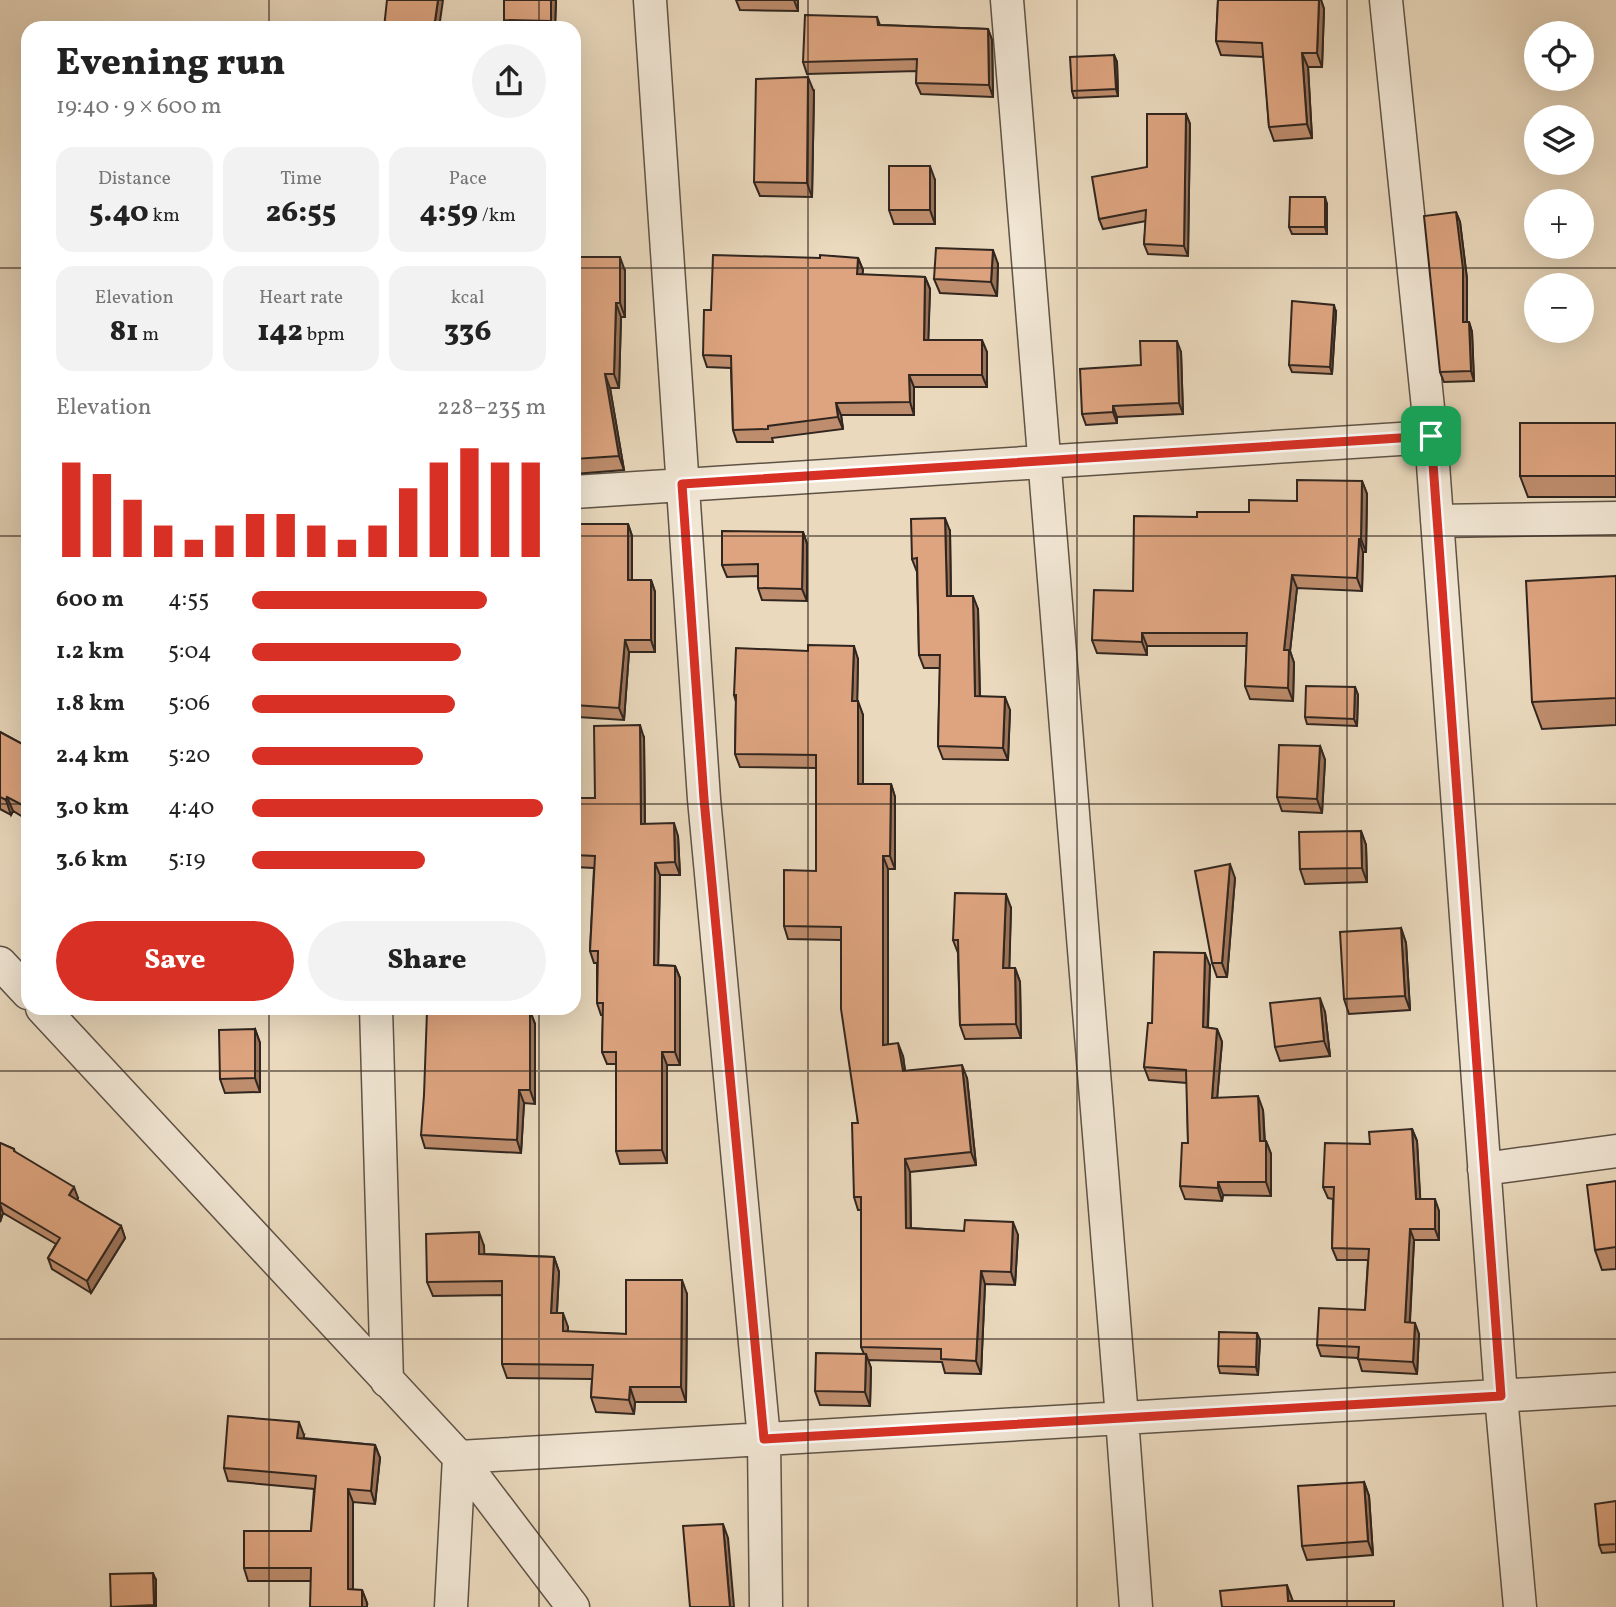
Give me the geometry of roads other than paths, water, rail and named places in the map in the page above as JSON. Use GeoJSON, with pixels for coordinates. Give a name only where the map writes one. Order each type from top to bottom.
{"type":"FeatureCollection","features":[{"type":"Feature","properties":{"kind":"street"},"geometry":{"type":"LineString","coordinates":[[650,0],[704,799],[764,1439],[766,1607]]}},
{"type":"Feature","properties":{"kind":"street"},"geometry":{"type":"LineString","coordinates":[[1007,0],[1136,1607]]}},
{"type":"Feature","properties":{"kind":"street"},"geometry":{"type":"LineString","coordinates":[[1386,0],[1431,436],[1501,1396],[1520,1607]]}},
{"type":"Feature","properties":{"kind":"street"},"geometry":{"type":"LineString","coordinates":[[581,491],[1431,436]]}},
{"type":"Feature","properties":{"kind":"street"},"geometry":{"type":"LineString","coordinates":[[1437,521],[1616,518]]}},
{"type":"Feature","properties":{"kind":"street"},"geometry":{"type":"LineString","coordinates":[[0,963],[21,986]]}},
{"type":"Feature","properties":{"kind":"street"},"geometry":{"type":"LineString","coordinates":[[47,1015],[459,1457],[573,1607]]}},
{"type":"Feature","properties":{"kind":"street"},"geometry":{"type":"LineString","coordinates":[[376,1015],[387,1381]]}},
{"type":"Feature","properties":{"kind":"street"},"geometry":{"type":"LineString","coordinates":[[1484,1169],[1616,1150]]}},
{"type":"Feature","properties":{"kind":"street"},"geometry":{"type":"LineString","coordinates":[[459,1457],[1616,1389]]}},
{"type":"Feature","properties":{"kind":"street"},"geometry":{"type":"LineString","coordinates":[[451,1607],[459,1457]]}}]}
